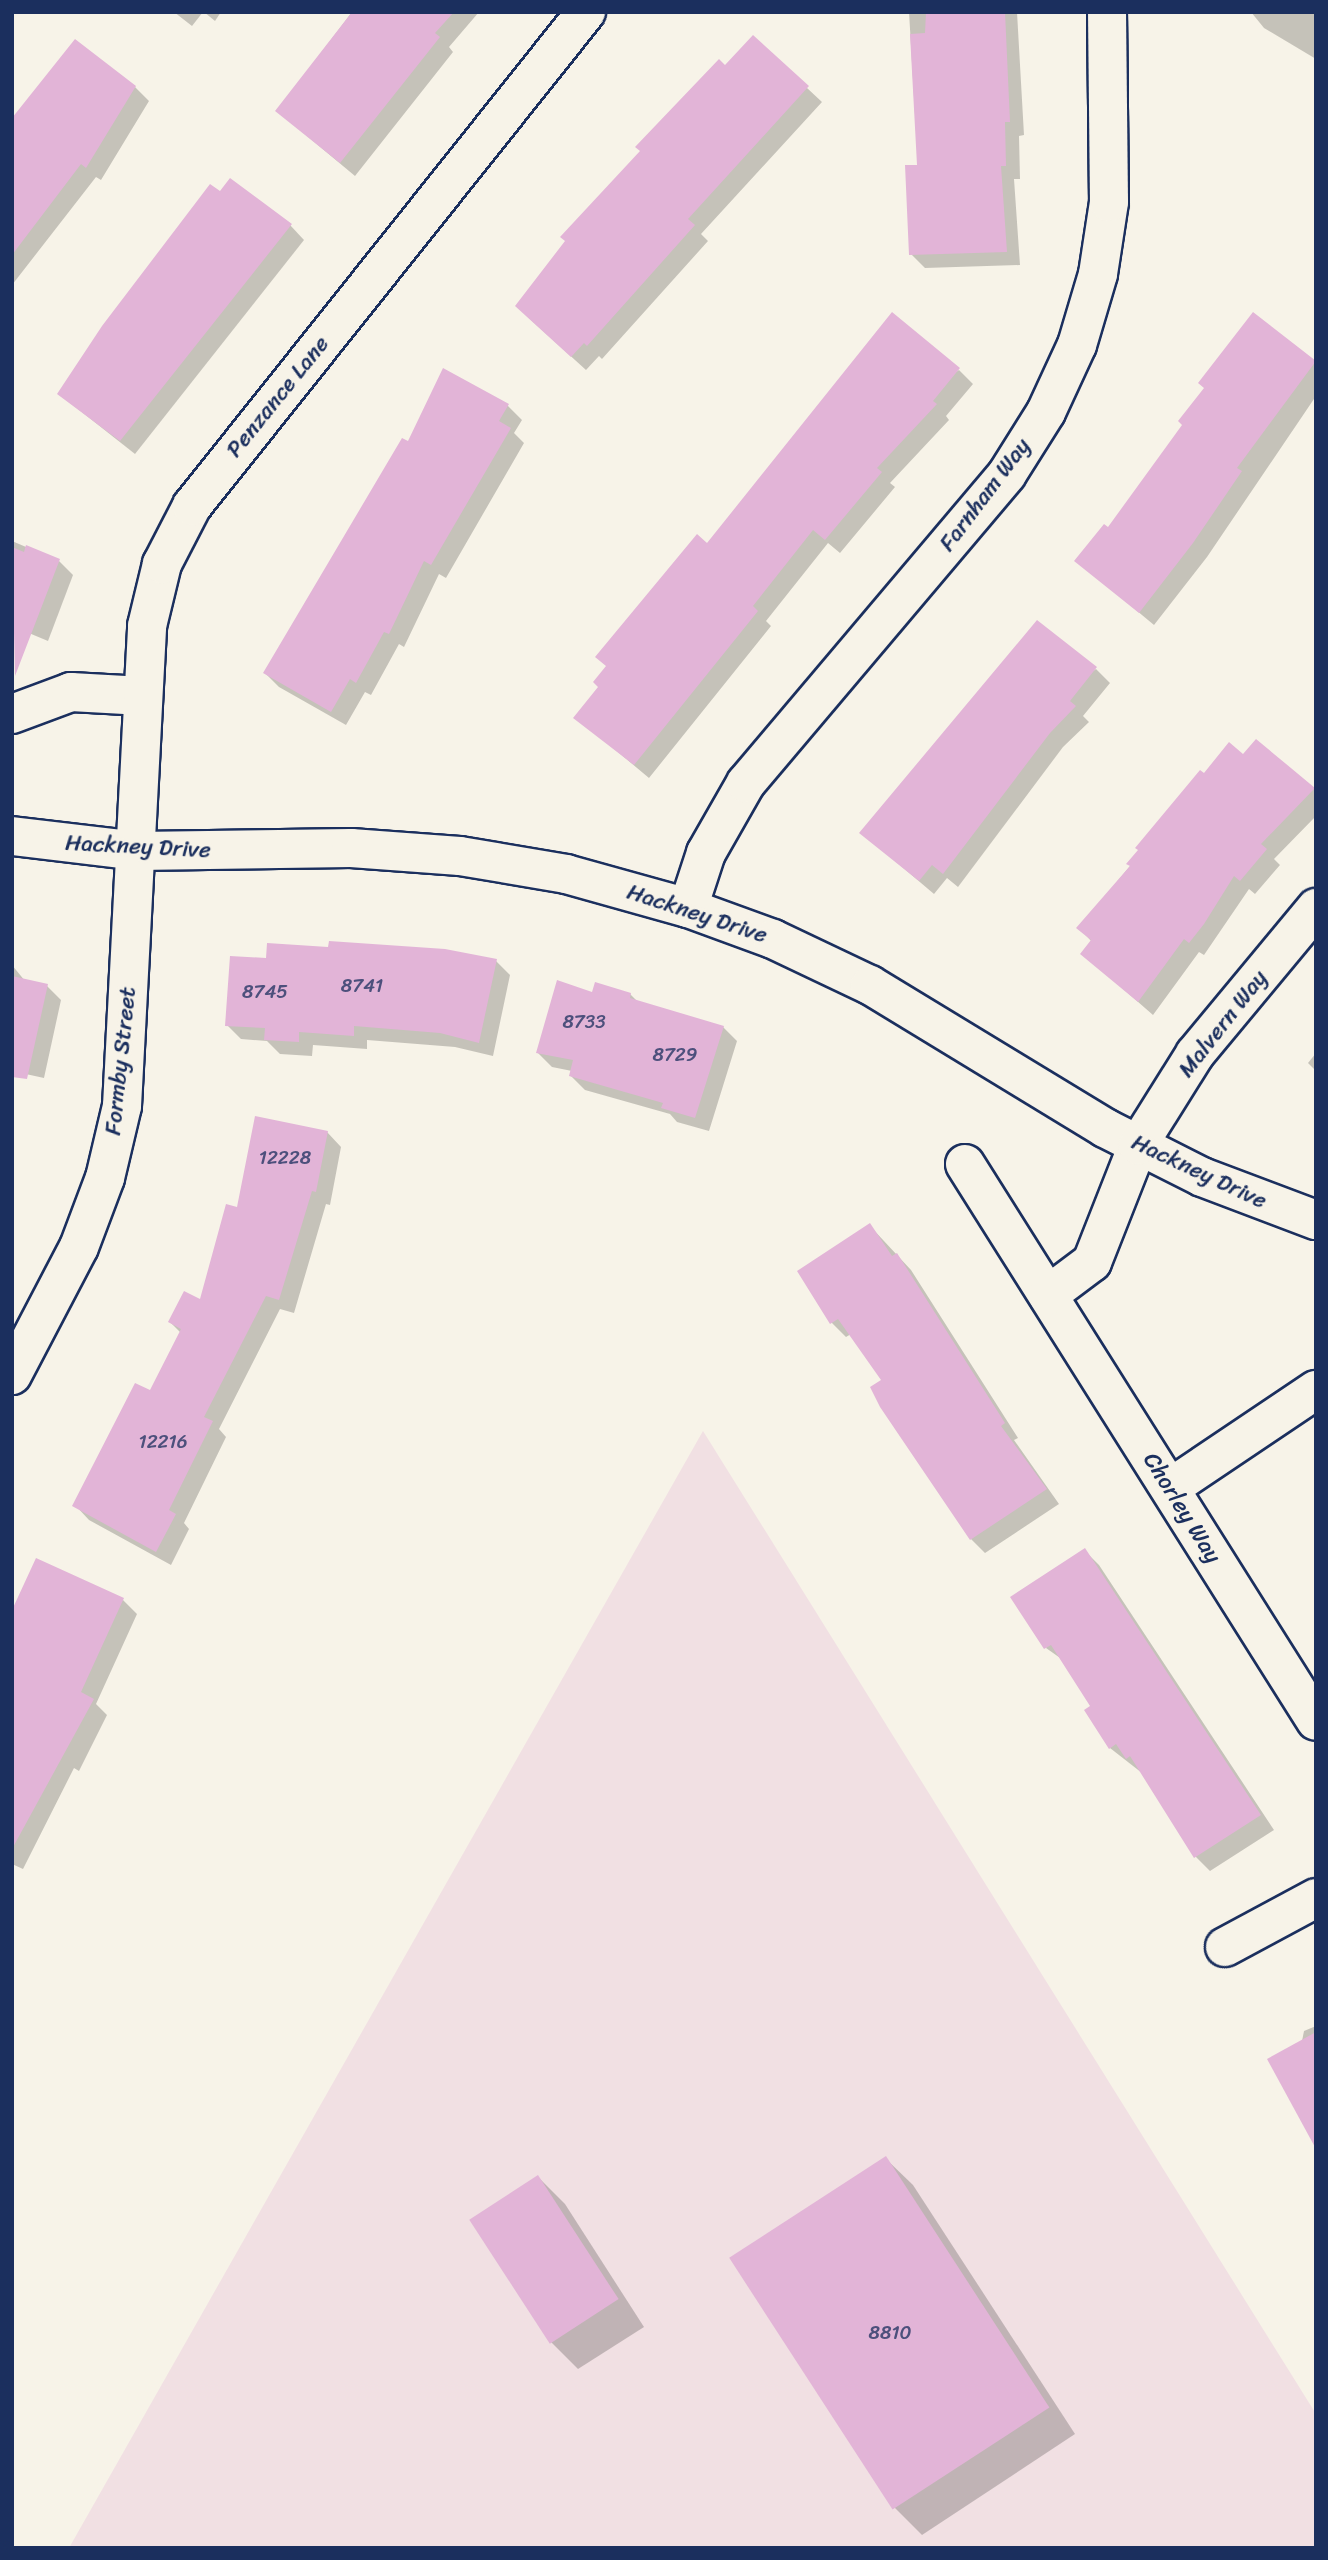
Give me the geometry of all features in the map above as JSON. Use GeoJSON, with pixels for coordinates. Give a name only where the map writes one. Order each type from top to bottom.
{"type":"FeatureCollection","features":[{"type":"Feature","properties":{"kind":"street","name":"Penzance Lane"},"geometry":{"type":"LineString","coordinates":[[137,851],[147,626],[162,564],[192,506],[586,12]]}},
{"type":"Feature","properties":{"kind":"street","name":"Farnham Way"},"geometry":{"type":"LineString","coordinates":[[688,908],[706,853],[746,783],[1007,474],[1046,412],[1077,345],[1098,274],[1105,226],[1107,12]]}},
{"type":"Feature","properties":{"kind":"street"},"geometry":{"type":"LineString","coordinates":[[12,714],[71,692],[143,695]]}},
{"type":"Feature","properties":{"kind":"street","name":"Hackney Drive"},"geometry":{"type":"LineString","coordinates":[[12,836],[137,851],[351,848],[460,856],[566,874],[688,908],[773,939],[870,985],[1138,1145],[1202,1177],[1316,1220]]}},
{"type":"Feature","properties":{"kind":"street","name":"Formby Street"},"geometry":{"type":"LineString","coordinates":[[12,1375],[79,1247],[105,1178],[121,1106],[137,851]]}},
{"type":"Feature","properties":{"kind":"street","name":"Malvern Way"},"geometry":{"type":"LineString","coordinates":[[1138,1145],[1195,1054],[1316,908]]}},
{"type":"Feature","properties":{"kind":"street"},"geometry":{"type":"LineString","coordinates":[[1048,1295],[1093,1262],[1138,1145]]}},
{"type":"Feature","properties":{"kind":"street","name":"Chorley Way"},"geometry":{"type":"LineString","coordinates":[[965,1164],[1316,1721]]}},
{"type":"Feature","properties":{"kind":"street"},"geometry":{"type":"LineString","coordinates":[[1170,1488],[1316,1390]]}},
{"type":"Feature","properties":{"kind":"street"},"geometry":{"type":"LineString","coordinates":[[1225,1947],[1316,1898]]}},
{"type":"Feature","properties":{"kind":"shaded area"},"geometry":{"type":"Polygon","coordinates":[[[703,1431],[1316,2414],[1316,2548],[69,2548],[703,1431]]]}},
{"type":"Feature","properties":{"kind":"building"},"geometry":{"type":"Polygon","coordinates":[[[352,12],[454,12],[435,33],[440,37],[340,163],[275,111],[352,12]]]}},
{"type":"Feature","properties":{"kind":"building"},"geometry":{"type":"Polygon","coordinates":[[[926,12],[1005,12],[1010,122],[1005,122],[1006,166],[1001,166],[1007,252],[909,255],[905,165],[917,165],[910,34],[925,33],[926,12]]]}},
{"type":"Feature","properties":{"kind":"building"},"geometry":{"type":"Polygon","coordinates":[[[753,35],[809,86],[688,219],[695,225],[587,346],[584,343],[571,357],[515,306],[565,241],[560,237],[640,151],[635,147],[719,59],[725,65],[753,35]]]}},
{"type":"Feature","properties":{"kind":"building"},"geometry":{"type":"Polygon","coordinates":[[[75,39],[136,86],[86,168],[81,164],[12,255],[12,118],[75,39]]]}},
{"type":"Feature","properties":{"kind":"building"},"geometry":{"type":"Polygon","coordinates":[[[230,178],[292,224],[120,441],[57,394],[102,326],[210,184],[220,191],[230,178]]]}},
{"type":"Feature","properties":{"kind":"building"},"geometry":{"type":"Polygon","coordinates":[[[892,312],[960,368],[933,401],[937,404],[877,468],[882,472],[825,540],[813,530],[753,606],[758,611],[634,765],[573,718],[598,687],[593,682],[606,666],[595,657],[697,534],[707,543],[892,312]]]}},
{"type":"Feature","properties":{"kind":"building"},"geometry":{"type":"Polygon","coordinates":[[[1253,312],[1316,361],[1237,468],[1242,471],[1193,543],[1139,613],[1074,561],[1104,524],[1108,527],[1182,425],[1178,421],[1204,388],[1198,383],[1253,312]]]}},
{"type":"Feature","properties":{"kind":"building"},"geometry":{"type":"Polygon","coordinates":[[[443,368],[509,404],[499,421],[511,428],[431,565],[424,561],[389,634],[384,632],[356,683],[350,679],[331,712],[263,673],[402,438],[408,441],[443,368]]]}},
{"type":"Feature","properties":{"kind":"building"},"geometry":{"type":"Polygon","coordinates":[[[26,545],[60,559],[15,676],[12,547],[24,552],[26,545]]]}},
{"type":"Feature","properties":{"kind":"building"},"geometry":{"type":"Polygon","coordinates":[[[1037,620],[1097,667],[1070,701],[1076,706],[1050,733],[943,874],[932,865],[919,881],[859,833],[1037,620]]]}},
{"type":"Feature","properties":{"kind":"building"},"geometry":{"type":"Polygon","coordinates":[[[1256,739],[1315,788],[1261,844],[1267,849],[1240,881],[1234,876],[1204,924],[1189,943],[1184,939],[1138,1002],[1080,954],[1091,940],[1076,928],[1130,866],[1126,864],[1138,850],[1135,848],[1200,770],[1204,773],[1229,742],[1243,754],[1256,739]]]}},
{"type":"Feature","properties":{"kind":"building"},"geometry":{"type":"Polygon","coordinates":[[[329,941],[445,949],[497,959],[479,1043],[440,1033],[354,1026],[354,1036],[299,1032],[299,1042],[264,1040],[265,1028],[225,1026],[230,956],[266,958],[267,943],[328,947],[329,941]]]}},
{"type":"Feature","properties":{"kind":"building"},"geometry":{"type":"Polygon","coordinates":[[[12,976],[48,984],[27,1079],[12,1077],[12,976]]]}},
{"type":"Feature","properties":{"kind":"building"},"geometry":{"type":"Polygon","coordinates":[[[557,980],[592,992],[595,982],[631,993],[630,998],[724,1026],[695,1118],[661,1108],[663,1103],[569,1076],[573,1060],[536,1053],[557,980]]]}},
{"type":"Feature","properties":{"kind":"building"},"geometry":{"type":"Polygon","coordinates":[[[255,1116],[328,1131],[316,1192],[312,1191],[279,1300],[266,1296],[204,1417],[213,1421],[169,1510],[176,1514],[156,1552],[72,1506],[135,1383],[150,1390],[181,1329],[168,1322],[184,1291],[200,1299],[226,1204],[237,1207],[255,1116]]]}},
{"type":"Feature","properties":{"kind":"building"},"geometry":{"type":"Polygon","coordinates":[[[870,1223],[892,1256],[897,1253],[1005,1423],[1001,1426],[1047,1489],[970,1540],[880,1407],[870,1387],[881,1380],[838,1319],[830,1324],[797,1271],[870,1223]]]}},
{"type":"Feature","properties":{"kind":"building"},"geometry":{"type":"Polygon","coordinates":[[[1085,1548],[1261,1815],[1194,1858],[1130,1756],[1126,1759],[1116,1744],[1109,1749],[1084,1710],[1090,1706],[1051,1645],[1044,1649],[1010,1597],[1085,1548]]]}},
{"type":"Feature","properties":{"kind":"building"},"geometry":{"type":"Polygon","coordinates":[[[36,1558],[124,1598],[81,1692],[94,1699],[12,1849],[12,1610],[36,1558]]]}},
{"type":"Feature","properties":{"kind":"building"},"geometry":{"type":"Polygon","coordinates":[[[1316,2032],[1316,2149],[1267,2059],[1316,2032]]]}},
{"type":"Feature","properties":{"kind":"building"},"geometry":{"type":"Polygon","coordinates":[[[886,2156],[1049,2408],[893,2509],[729,2258],[886,2156]]]}},
{"type":"Feature","properties":{"kind":"building"},"geometry":{"type":"Polygon","coordinates":[[[538,2175],[619,2299],[550,2344],[469,2220],[538,2175]]]}}]}
